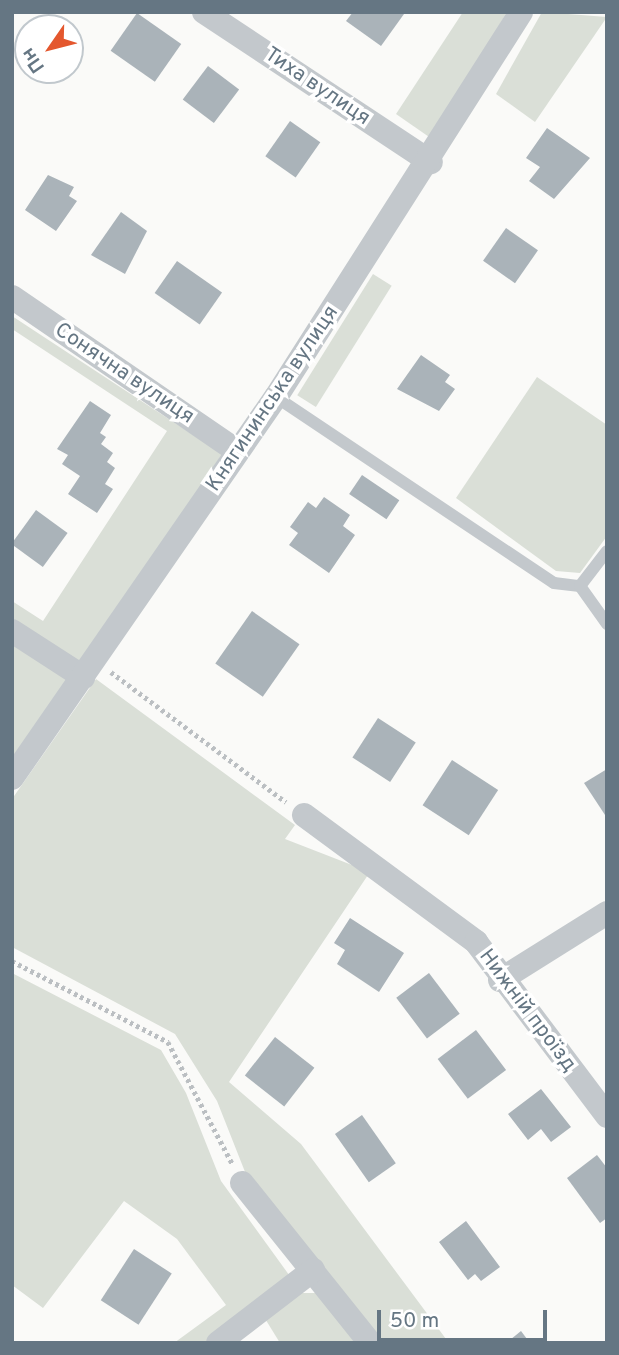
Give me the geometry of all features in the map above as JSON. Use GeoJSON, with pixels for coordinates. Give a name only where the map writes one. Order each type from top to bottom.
{"type":"FeatureCollection","features":[{"type":"Feature","properties":{"kind":"street","name":"Тиха вулиця"},"geometry":{"type":"LineString","coordinates":[[204,12],[431,162]]}},
{"type":"Feature","properties":{"kind":"street","name":"Княгининська вулиця"},"geometry":{"type":"LineString","coordinates":[[12,778],[90,670],[276,397],[431,162],[521,12]]}},
{"type":"Feature","properties":{"kind":"street","name":"Сонячна вулиця"},"geometry":{"type":"LineString","coordinates":[[12,297],[237,452]]}},
{"type":"Feature","properties":{"kind":"street"},"geometry":{"type":"LineString","coordinates":[[12,631],[90,670]]}},
{"type":"Feature","properties":{"kind":"street","name":"Нижній проїзд"},"geometry":{"type":"LineString","coordinates":[[304,815],[476,942],[500,980],[607,1116]]}},
{"type":"Feature","properties":{"kind":"street"},"geometry":{"type":"LineString","coordinates":[[500,980],[607,913]]}},
{"type":"Feature","properties":{"kind":"street"},"geometry":{"type":"LineString","coordinates":[[242,1183],[370,1343]]}},
{"type":"Feature","properties":{"kind":"street"},"geometry":{"type":"LineString","coordinates":[[218,1343],[313,1270]]}},
{"type":"Feature","properties":{"kind":"lane"},"geometry":{"type":"LineString","coordinates":[[276,397],[554,583],[580,586],[607,624]]}},
{"type":"Feature","properties":{"kind":"lane"},"geometry":{"type":"LineString","coordinates":[[580,586],[607,551]]}},
{"type":"Feature","properties":{"kind":"path"},"geometry":{"type":"LineString","coordinates":[[90,670],[304,815]]}},
{"type":"Feature","properties":{"kind":"path"},"geometry":{"type":"LineString","coordinates":[[12,961],[168,1042],[242,1183]]}},
{"type":"Feature","properties":{"kind":"shaded area"},"geometry":{"type":"Polygon","coordinates":[[[463,12],[507,12],[432,139],[396,114],[463,12]]]}},
{"type":"Feature","properties":{"kind":"shaded area"},"geometry":{"type":"Polygon","coordinates":[[[542,12],[607,17],[535,122],[496,94],[542,12]]]}},
{"type":"Feature","properties":{"kind":"shaded area"},"geometry":{"type":"Polygon","coordinates":[[[373,274],[392,286],[316,407],[297,395],[373,274]]]}},
{"type":"Feature","properties":{"kind":"shaded area"},"geometry":{"type":"Polygon","coordinates":[[[12,316],[222,454],[81,667],[12,622],[12,601],[43,621],[167,431],[12,329],[12,316]]]}},
{"type":"Feature","properties":{"kind":"shaded area"},"geometry":{"type":"Polygon","coordinates":[[[537,377],[607,425],[607,536],[580,573],[556,571],[456,498],[537,377]]]}},
{"type":"Feature","properties":{"kind":"shaded area"},"geometry":{"type":"Polygon","coordinates":[[[12,640],[72,678],[12,763],[12,640]]]}},
{"type":"Feature","properties":{"kind":"shaded area"},"geometry":{"type":"Polygon","coordinates":[[[96,679],[295,825],[285,839],[370,872],[229,1082],[301,1144],[449,1343],[380,1343],[249,1182],[217,1101],[175,1034],[12,947],[12,799],[96,679]]]}},
{"type":"Feature","properties":{"kind":"shaded area"},"geometry":{"type":"Polygon","coordinates":[[[12,973],[161,1050],[186,1093],[221,1181],[292,1279],[204,1343],[174,1343],[226,1305],[177,1239],[124,1201],[43,1308],[12,1285],[12,973]]]}},
{"type":"Feature","properties":{"kind":"shaded area"},"geometry":{"type":"Polygon","coordinates":[[[301,1293],[316,1293],[361,1343],[280,1343],[264,1317],[301,1293]]]}},
{"type":"Feature","properties":{"kind":"building"},"geometry":{"type":"Polygon","coordinates":[[[353,12],[404,14],[381,46],[346,21],[353,12]]]}},
{"type":"Feature","properties":{"kind":"building"},"geometry":{"type":"Polygon","coordinates":[[[137,13],[181,44],[155,82],[111,51],[137,13]]]}},
{"type":"Feature","properties":{"kind":"building"},"geometry":{"type":"Polygon","coordinates":[[[208,66],[239,89],[214,123],[183,100],[208,66]]]}},
{"type":"Feature","properties":{"kind":"building"},"geometry":{"type":"Polygon","coordinates":[[[290,121],[320,142],[296,177],[265,156],[290,121]]]}},
{"type":"Feature","properties":{"kind":"building"},"geometry":{"type":"Polygon","coordinates":[[[547,128],[590,158],[554,199],[529,181],[540,167],[526,158],[547,128]]]}},
{"type":"Feature","properties":{"kind":"building"},"geometry":{"type":"Polygon","coordinates":[[[48,175],[74,187],[69,196],[77,201],[56,231],[25,210],[48,175]]]}},
{"type":"Feature","properties":{"kind":"building"},"geometry":{"type":"Polygon","coordinates":[[[121,212],[147,231],[125,274],[91,255],[121,212]]]}},
{"type":"Feature","properties":{"kind":"building"},"geometry":{"type":"Polygon","coordinates":[[[506,228],[538,250],[515,283],[483,261],[506,228]]]}},
{"type":"Feature","properties":{"kind":"building"},"geometry":{"type":"Polygon","coordinates":[[[177,261],[222,293],[200,324],[155,293],[177,261]]]}},
{"type":"Feature","properties":{"kind":"building"},"geometry":{"type":"Polygon","coordinates":[[[421,355],[450,375],[445,382],[455,389],[439,411],[397,389],[421,355]]]}},
{"type":"Feature","properties":{"kind":"building"},"geometry":{"type":"Polygon","coordinates":[[[90,401],[111,415],[100,433],[106,437],[101,444],[113,453],[107,462],[115,468],[105,484],[113,489],[97,513],[68,494],[80,476],[62,464],[68,455],[57,449],[90,401]]]}},
{"type":"Feature","properties":{"kind":"building"},"geometry":{"type":"Polygon","coordinates":[[[362,475],[399,500],[386,519],[349,494],[362,475]]]}},
{"type":"Feature","properties":{"kind":"building"},"geometry":{"type":"Polygon","coordinates":[[[324,497],[350,515],[343,526],[355,535],[329,573],[289,545],[298,533],[290,527],[308,502],[316,508],[324,497]]]}},
{"type":"Feature","properties":{"kind":"building"},"geometry":{"type":"Polygon","coordinates":[[[36,510],[68,533],[43,567],[12,544],[36,510]]]}},
{"type":"Feature","properties":{"kind":"building"},"geometry":{"type":"Polygon","coordinates":[[[252,611],[300,644],[263,697],[215,663],[252,611]]]}},
{"type":"Feature","properties":{"kind":"building"},"geometry":{"type":"Polygon","coordinates":[[[378,718],[416,743],[390,782],[352,757],[378,718]]]}},
{"type":"Feature","properties":{"kind":"building"},"geometry":{"type":"Polygon","coordinates":[[[452,760],[498,790],[469,835],[423,805],[452,760]]]}},
{"type":"Feature","properties":{"kind":"building"},"geometry":{"type":"Polygon","coordinates":[[[607,769],[607,818],[584,783],[607,769]]]}},
{"type":"Feature","properties":{"kind":"building"},"geometry":{"type":"Polygon","coordinates":[[[350,918],[404,953],[379,992],[337,964],[345,950],[334,943],[350,918]]]}},
{"type":"Feature","properties":{"kind":"building"},"geometry":{"type":"Polygon","coordinates":[[[429,973],[460,1014],[427,1038],[396,998],[429,973]]]}},
{"type":"Feature","properties":{"kind":"building"},"geometry":{"type":"Polygon","coordinates":[[[476,1030],[506,1070],[468,1099],[438,1059],[476,1030]]]}},
{"type":"Feature","properties":{"kind":"building"},"geometry":{"type":"Polygon","coordinates":[[[275,1037],[314,1068],[284,1106],[245,1076],[275,1037]]]}},
{"type":"Feature","properties":{"kind":"building"},"geometry":{"type":"Polygon","coordinates":[[[541,1089],[571,1127],[551,1142],[541,1129],[528,1140],[508,1114],[541,1089]]]}},
{"type":"Feature","properties":{"kind":"building"},"geometry":{"type":"Polygon","coordinates":[[[362,1115],[396,1163],[369,1182],[335,1134],[362,1115]]]}},
{"type":"Feature","properties":{"kind":"building"},"geometry":{"type":"Polygon","coordinates":[[[597,1155],[607,1168],[607,1218],[600,1223],[567,1178],[597,1155]]]}},
{"type":"Feature","properties":{"kind":"building"},"geometry":{"type":"Polygon","coordinates":[[[466,1221],[500,1267],[481,1281],[475,1274],[468,1280],[439,1242],[466,1221]]]}},
{"type":"Feature","properties":{"kind":"building"},"geometry":{"type":"Polygon","coordinates":[[[134,1249],[172,1274],[139,1325],[101,1300],[134,1249]]]}},
{"type":"Feature","properties":{"kind":"building"},"geometry":{"type":"Polygon","coordinates":[[[521,1331],[530,1343],[506,1343],[521,1331]]]}}]}
